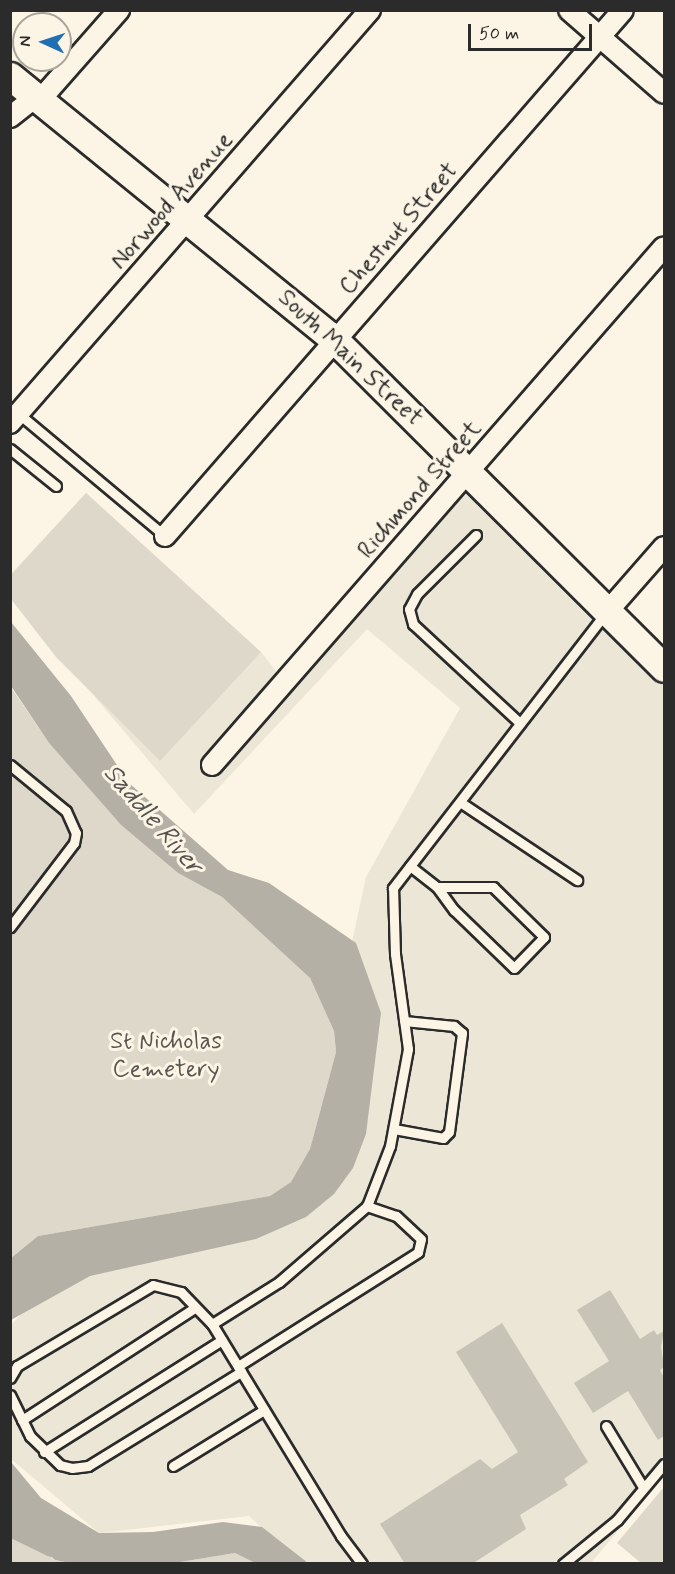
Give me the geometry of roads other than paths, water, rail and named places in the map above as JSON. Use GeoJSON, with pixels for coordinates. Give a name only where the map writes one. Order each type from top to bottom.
{"type":"FeatureCollection","features":[{"type":"Feature","properties":{"kind":"street"},"geometry":{"type":"LineString","coordinates":[[10,117],[38,98],[119,10]]}},
{"type":"Feature","properties":{"kind":"street","name":"Norwood Avenue"},"geometry":{"type":"LineString","coordinates":[[15,418],[189,221],[370,10]]}},
{"type":"Feature","properties":{"kind":"street"},"geometry":{"type":"LineString","coordinates":[[569,10],[664,93]]}},
{"type":"Feature","properties":{"kind":"street","name":"Chestnut Street"},"geometry":{"type":"LineString","coordinates":[[165,536],[623,10]]}},
{"type":"Feature","properties":{"kind":"street","name":"South Main Street"},"geometry":{"type":"LineString","coordinates":[[10,76],[336,341],[664,668]]}},
{"type":"Feature","properties":{"kind":"street","name":"Richmond Street"},"geometry":{"type":"LineString","coordinates":[[212,765],[470,473],[664,248]]}},
{"type":"Feature","properties":{"kind":"street"},"geometry":{"type":"LineString","coordinates":[[607,612],[664,547]]}},
{"type":"Feature","properties":{"kind":"lane"},"geometry":{"type":"LineString","coordinates":[[15,418],[165,536]]}},
{"type":"Feature","properties":{"kind":"lane"},"geometry":{"type":"LineString","coordinates":[[10,449],[56,486]]}},
{"type":"Feature","properties":{"kind":"lane"},"geometry":{"type":"LineString","coordinates":[[476,535],[417,594],[409,609],[413,624],[520,723]]}},
{"type":"Feature","properties":{"kind":"lane"},"geometry":{"type":"LineString","coordinates":[[212,1324],[279,1282],[367,1206],[394,1129],[408,1049],[395,954],[393,888],[607,612]]}},
{"type":"Feature","properties":{"kind":"lane"},"geometry":{"type":"LineString","coordinates":[[10,765],[66,811],[76,833],[74,843],[10,927]]}},
{"type":"Feature","properties":{"kind":"lane"},"geometry":{"type":"LineString","coordinates":[[460,802],[577,880]]}},
{"type":"Feature","properties":{"kind":"lane"},"geometry":{"type":"LineString","coordinates":[[410,866],[437,887],[454,910],[514,968],[544,937],[493,888],[437,887]]}},
{"type":"Feature","properties":{"kind":"lane"},"geometry":{"type":"LineString","coordinates":[[394,1129],[443,1138],[449,1132],[462,1033],[454,1026],[404,1021]]}},
{"type":"Feature","properties":{"kind":"lane"},"geometry":{"type":"LineString","coordinates":[[10,1395],[22,1420],[44,1452],[60,1466],[88,1466],[418,1252],[421,1239],[396,1216],[367,1206]]}},
{"type":"Feature","properties":{"kind":"lane"},"geometry":{"type":"LineString","coordinates":[[10,1378],[17,1366],[153,1285],[181,1292],[194,1309],[212,1324],[341,1536],[362,1563]]}},
{"type":"Feature","properties":{"kind":"lane"},"geometry":{"type":"LineString","coordinates":[[22,1420],[194,1309]]}},
{"type":"Feature","properties":{"kind":"lane"},"geometry":{"type":"LineString","coordinates":[[44,1452],[222,1340]]}},
{"type":"Feature","properties":{"kind":"lane"},"geometry":{"type":"LineString","coordinates":[[173,1466],[264,1410]]}},
{"type":"Feature","properties":{"kind":"lane"},"geometry":{"type":"LineString","coordinates":[[606,1426],[643,1487]]}},
{"type":"Feature","properties":{"kind":"lane"},"geometry":{"type":"LineString","coordinates":[[563,1563],[617,1520],[664,1464]]}},
{"type":"Feature","properties":{"kind":"water","name":"Saddle River"},"geometry":{"type":"Polygon","coordinates":[[[11,622],[71,696],[129,783],[228,870],[269,883],[356,943],[381,1013],[366,1134],[353,1168],[334,1194],[306,1217],[256,1239],[90,1276],[11,1320],[11,1258],[38,1236],[270,1196],[291,1182],[310,1149],[336,1052],[334,1031],[310,978],[222,897],[178,873],[121,825],[49,743],[11,686],[11,622]]]}},
{"type":"Feature","properties":{"kind":"water"},"geometry":{"type":"Polygon","coordinates":[[[11,1462],[41,1498],[99,1533],[153,1532],[223,1522],[262,1527],[308,1563],[255,1563],[235,1553],[168,1564],[75,1564],[55,1560],[11,1521],[11,1462]]]}},
{"type":"Feature","properties":{"kind":"waterway","name":"Saddle River"},"geometry":{"type":"LineString","coordinates":[[10,1521],[53,1542]]}},
{"type":"Feature","properties":{"kind":"park label","name":"St Nicholas Cemetery"},"geometry":{"type":"Point","coordinates":[166,1056]}}]}
